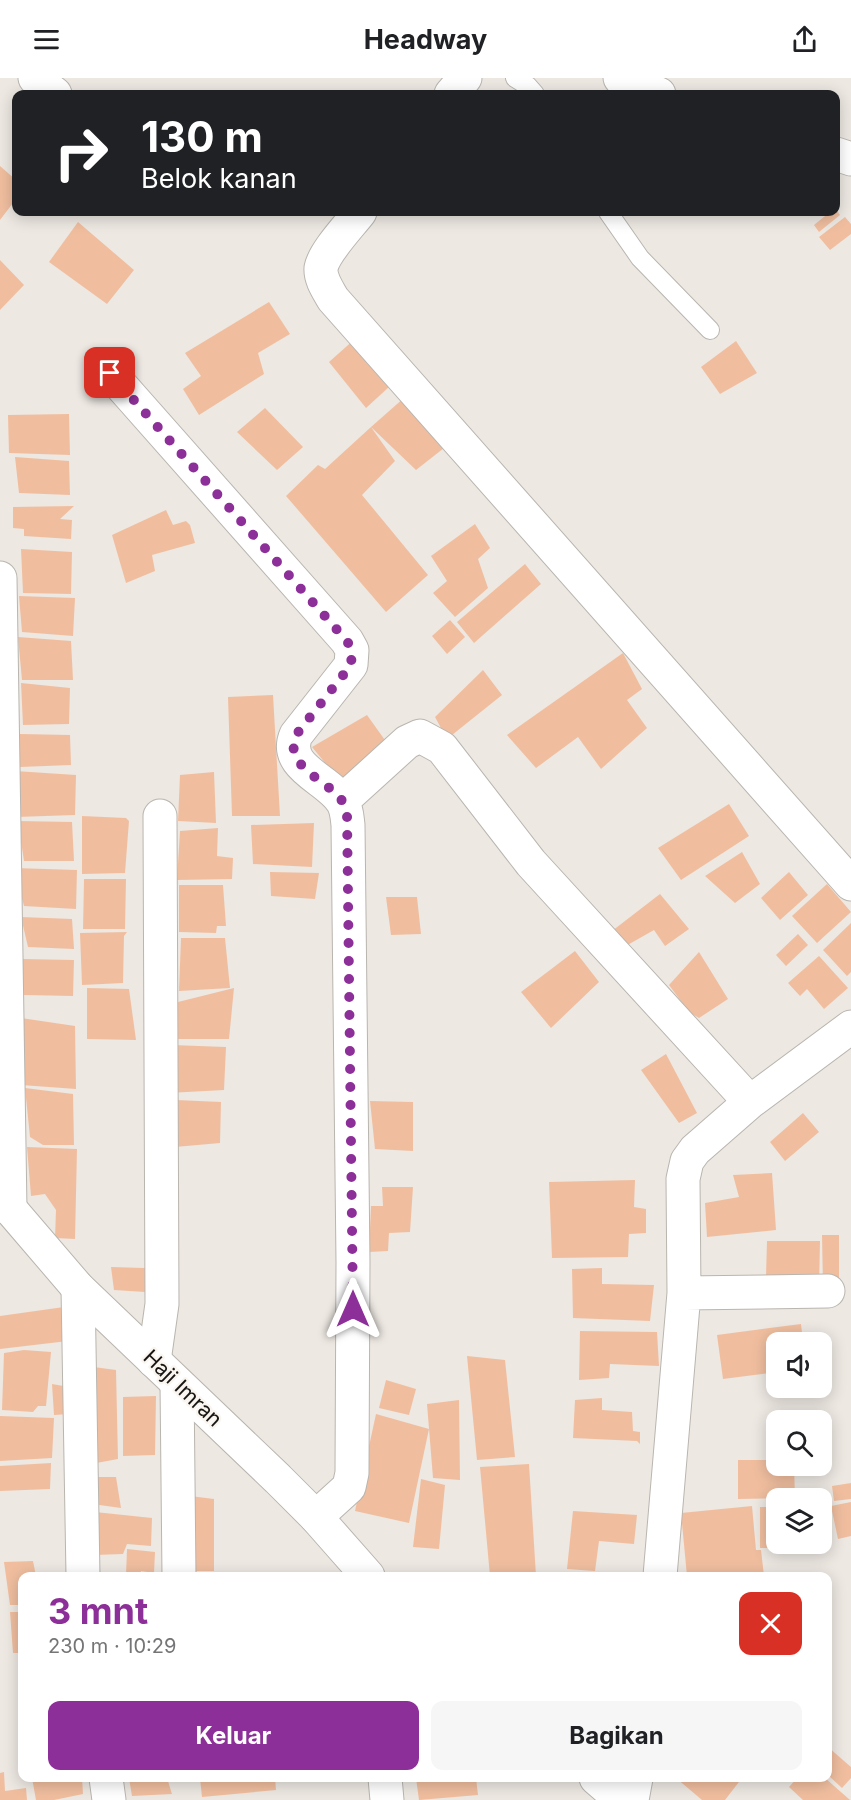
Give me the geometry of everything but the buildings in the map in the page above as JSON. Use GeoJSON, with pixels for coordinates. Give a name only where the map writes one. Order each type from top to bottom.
{"type":"FeatureCollection","features":[{"type":"Feature","properties":{"kind":"street"},"geometry":{"type":"LineString","coordinates":[[35,78],[51,90]]}},
{"type":"Feature","properties":{"kind":"street"},"geometry":{"type":"LineString","coordinates":[[455,90],[465,78]]}},
{"type":"Feature","properties":{"kind":"street"},"geometry":{"type":"LineString","coordinates":[[620,78],[649,90]]}},
{"type":"Feature","properties":{"kind":"street"},"geometry":{"type":"LineString","coordinates":[[357,216],[325,257],[321,268],[322,279],[333,299],[851,884]]}},
{"type":"Feature","properties":{"kind":"street"},"geometry":{"type":"LineString","coordinates":[[110,373],[347,641],[352,650],[351,665],[296,735],[293,742],[293,750],[299,763],[342,801],[347,812],[348,825],[353,1262],[352,1473],[349,1487],[316,1517]]}},
{"type":"Feature","properties":{"kind":"street"},"geometry":{"type":"LineString","coordinates":[[0,578],[9,1216]]}},
{"type":"Feature","properties":{"kind":"street"},"geometry":{"type":"LineString","coordinates":[[342,801],[407,742],[420,736],[442,748],[531,863],[750,1102]]}},
{"type":"Feature","properties":{"kind":"street"},"geometry":{"type":"LineString","coordinates":[[160,816],[162,1304],[179,1572]]}},
{"type":"Feature","properties":{"kind":"street"},"geometry":{"type":"LineString","coordinates":[[660,1572],[684,1293],[683,1179],[687,1161],[695,1150],[750,1102],[851,1027]]}},
{"type":"Feature","properties":{"kind":"street","name":"Haji Imran"},"geometry":{"type":"LineString","coordinates":[[9,1216],[78,1288],[316,1517],[364,1572]]}},
{"type":"Feature","properties":{"kind":"street"},"geometry":{"type":"LineString","coordinates":[[78,1288],[83,1572]]}},
{"type":"Feature","properties":{"kind":"street"},"geometry":{"type":"LineString","coordinates":[[684,1293],[828,1291]]}},
{"type":"Feature","properties":{"kind":"street"},"geometry":{"type":"LineString","coordinates":[[107,1782],[109,1800]]}},
{"type":"Feature","properties":{"kind":"street"},"geometry":{"type":"LineString","coordinates":[[601,1782],[621,1800]]}},
{"type":"Feature","properties":{"kind":"street"},"geometry":{"type":"LineString","coordinates":[[633,1800],[635,1782]]}},
{"type":"Feature","properties":{"kind":"lane"},"geometry":{"type":"LineString","coordinates":[[515,78],[532,90]]}},
{"type":"Feature","properties":{"kind":"lane"},"geometry":{"type":"LineString","coordinates":[[611,216],[640,258],[710,330]]}},
{"type":"Feature","properties":{"kind":"route"},"geometry":{"type":"LineString","coordinates":[[110,373],[347,641],[352,650],[351,665],[296,735],[293,750],[299,763],[336,794],[347,812],[353,1309]]}}]}
